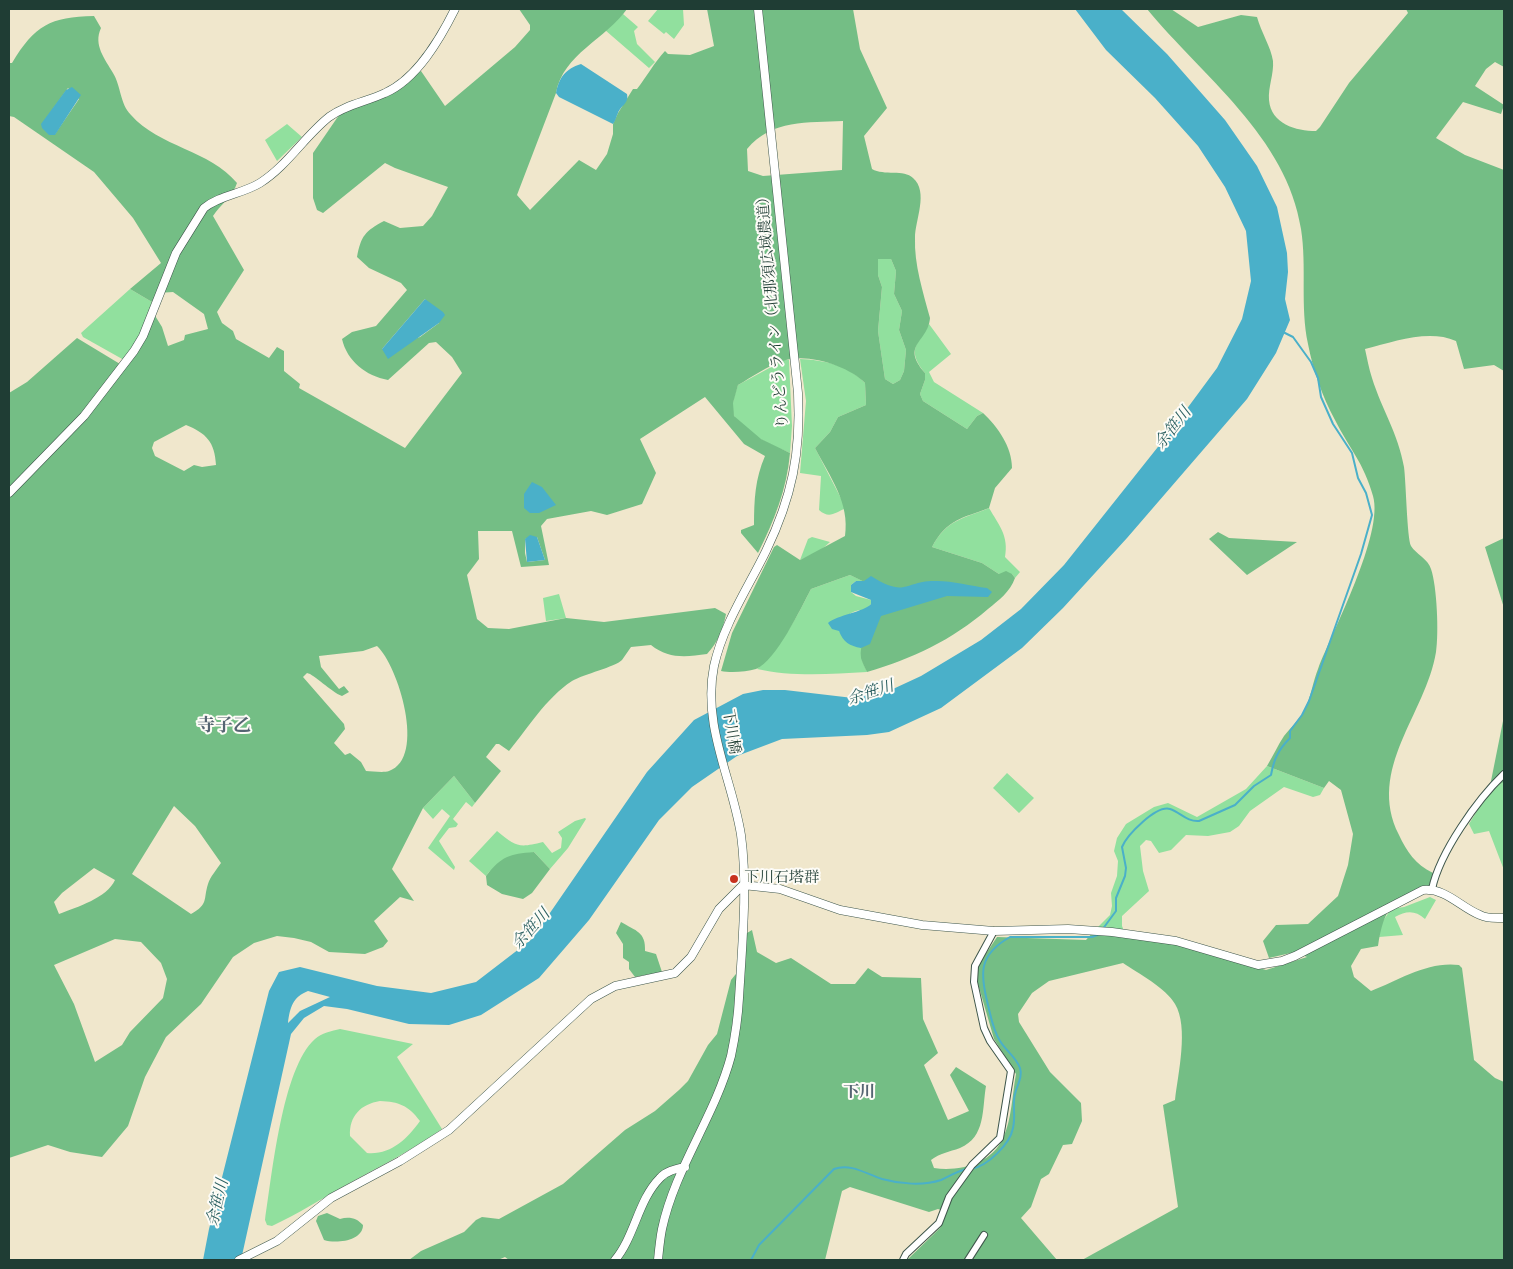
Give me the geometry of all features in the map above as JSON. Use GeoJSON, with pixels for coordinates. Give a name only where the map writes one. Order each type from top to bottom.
{"type":"FeatureCollection","features":[{"type":"Feature","properties":{"kind":"street"},"geometry":{"type":"LineString","coordinates":[[9,493],[84,416],[134,351],[143,336],[176,253],[204,208],[211,202],[247,190],[265,180],[340,109],[384,94],[403,82],[439,38],[455,9]]}},
{"type":"Feature","properties":{"kind":"street","name":"りんどうライン（北那須広域農道）"},"geometry":{"type":"LineString","coordinates":[[713,681],[714,667],[727,627],[766,550],[786,501],[799,444],[798,393],[758,9]]}},
{"type":"Feature","properties":{"kind":"street","name":"下川橋"},"geometry":{"type":"LineString","coordinates":[[713,681],[714,734],[740,832],[743,885]]}},
{"type":"Feature","properties":{"kind":"street"},"geometry":{"type":"LineString","coordinates":[[1432,889],[1437,873],[1470,812],[1488,789],[1504,774]]}},
{"type":"Feature","properties":{"kind":"street"},"geometry":{"type":"LineString","coordinates":[[743,885],[780,889],[840,910],[922,925],[994,931],[1068,929],[1112,932],[1176,941],[1258,965],[1282,961],[1295,956],[1412,893],[1432,889],[1444,894],[1478,915],[1490,918],[1504,918]]}},
{"type":"Feature","properties":{"kind":"street"},"geometry":{"type":"LineString","coordinates":[[658,1260],[664,1224],[684,1167],[719,1088],[732,1050],[739,999],[743,885]]}},
{"type":"Feature","properties":{"kind":"street"},"geometry":{"type":"LineString","coordinates":[[239,1260],[255,1254],[290,1232],[331,1198],[400,1161],[449,1130],[591,999],[615,986],[675,973],[691,957],[719,910],[743,885]]}},
{"type":"Feature","properties":{"kind":"street"},"geometry":{"type":"LineString","coordinates":[[903,1260],[906,1254],[935,1229],[952,1193],[972,1165],[996,1143],[1002,1132],[1011,1071],[987,1035],[974,982],[975,966],[994,931]]}},
{"type":"Feature","properties":{"kind":"street"},"geometry":{"type":"LineString","coordinates":[[615,1260],[629,1238],[651,1189],[660,1177],[670,1171],[684,1167]]}},
{"type":"Feature","properties":{"kind":"street"},"geometry":{"type":"LineString","coordinates":[[968,1260],[984,1235]]}},
{"type":"Feature","properties":{"kind":"green space"},"geometry":{"type":"Polygon","coordinates":[[[519,9],[627,9],[618,20],[576,57],[560,79],[517,195],[530,210],[579,160],[596,170],[607,154],[613,134],[613,124],[618,113],[633,89],[637,89],[665,51],[668,54],[690,55],[714,46],[707,9],[853,9],[860,49],[887,108],[864,136],[872,169],[909,175],[918,184],[920,191],[921,198],[915,248],[930,318],[925,333],[915,349],[915,356],[925,373],[925,380],[920,394],[923,401],[967,429],[977,416],[983,413],[1003,438],[1010,453],[1012,468],[995,488],[989,508],[963,517],[950,525],[932,547],[982,563],[999,574],[1006,571],[1015,578],[1013,583],[1007,592],[996,602],[946,639],[916,655],[867,672],[861,658],[861,648],[864,639],[874,622],[902,594],[881,590],[850,575],[811,589],[780,645],[764,664],[748,671],[721,671],[732,633],[774,547],[777,545],[800,560],[845,536],[845,512],[842,501],[815,448],[830,432],[838,417],[866,405],[865,383],[849,371],[838,366],[803,358],[777,363],[738,385],[733,403],[734,416],[761,439],[790,453],[786,479],[779,504],[758,553],[741,533],[741,530],[754,525],[756,490],[765,456],[744,444],[705,397],[640,439],[656,473],[642,504],[607,515],[591,511],[547,519],[541,526],[549,565],[521,567],[512,531],[478,531],[479,559],[467,575],[477,619],[488,628],[509,629],[566,618],[604,622],[715,608],[726,614],[720,636],[707,654],[678,656],[664,653],[651,645],[631,647],[618,663],[572,681],[554,696],[509,751],[496,744],[486,757],[501,771],[475,803],[454,776],[423,808],[392,869],[414,901],[400,897],[374,921],[388,941],[383,947],[365,954],[329,952],[311,942],[277,936],[254,943],[233,957],[201,1004],[166,1037],[145,1077],[128,1126],[102,1157],[70,1152],[48,1145],[9,1158],[9,393],[27,382],[77,338],[120,364],[130,363],[143,340],[154,314],[162,327],[168,346],[184,340],[185,335],[208,329],[204,314],[173,292],[158,293],[152,302],[130,289],[161,263],[133,218],[94,172],[14,117],[9,116],[9,63],[12,63],[28,40],[45,26],[66,18],[94,16],[101,28],[98,40],[101,52],[116,78],[127,111],[142,126],[213,163],[237,183],[233,192],[213,216],[244,270],[217,312],[222,323],[233,331],[236,339],[269,358],[277,347],[284,351],[284,371],[300,384],[299,388],[405,448],[462,373],[452,357],[436,342],[429,343],[388,380],[380,378],[365,371],[353,361],[342,339],[352,332],[376,326],[407,290],[401,283],[369,268],[357,257],[362,239],[368,231],[384,221],[400,228],[423,226],[432,216],[448,187],[385,163],[323,213],[317,210],[313,198],[313,153],[344,110],[421,71],[445,106],[515,47],[530,30],[530,25],[519,9]],[[68,88],[42,124],[49,134],[55,134],[79,99],[68,88]],[[843,121],[804,123],[779,127],[757,139],[747,149],[748,171],[763,176],[842,170],[843,121]],[[878,259],[878,275],[882,287],[878,331],[885,379],[893,384],[900,380],[904,371],[906,350],[899,330],[902,311],[894,294],[896,271],[891,259],[878,259]],[[425,299],[382,349],[420,337],[439,323],[425,299]],[[186,425],[154,442],[152,448],[155,456],[184,471],[194,465],[202,467],[216,465],[214,450],[208,439],[199,431],[186,425]],[[537,537],[525,539],[527,562],[545,560],[537,537]],[[377,646],[363,651],[319,656],[321,667],[339,689],[344,686],[349,692],[342,696],[310,674],[307,673],[303,677],[344,724],[345,729],[334,743],[345,755],[350,753],[361,762],[366,771],[389,771],[400,763],[406,749],[407,731],[400,690],[385,656],[377,646]],[[174,806],[132,874],[191,914],[203,904],[209,881],[221,863],[195,826],[174,806]],[[94,868],[62,893],[54,902],[59,914],[99,897],[115,880],[94,868]],[[115,939],[54,965],[74,1004],[95,1062],[122,1045],[130,1032],[163,998],[167,979],[161,963],[141,942],[115,939]]]}},
{"type":"Feature","properties":{"kind":"green space"},"geometry":{"type":"Polygon","coordinates":[[[658,9],[683,9],[684,25],[674,39],[666,32],[664,34],[648,21],[658,9]]]}},
{"type":"Feature","properties":{"kind":"green space"},"geometry":{"type":"Polygon","coordinates":[[[1147,9],[1171,9],[1198,27],[1241,15],[1257,17],[1273,61],[1269,100],[1274,115],[1293,128],[1316,131],[1349,83],[1408,13],[1406,9],[1504,9],[1504,67],[1495,62],[1486,69],[1475,86],[1504,105],[1501,114],[1463,102],[1436,138],[1465,155],[1504,170],[1504,371],[1494,365],[1464,369],[1456,341],[1434,336],[1399,340],[1365,349],[1372,378],[1394,432],[1404,467],[1408,532],[1411,546],[1429,565],[1435,587],[1436,652],[1430,675],[1401,742],[1389,787],[1391,811],[1402,841],[1416,862],[1433,873],[1429,886],[1407,895],[1392,906],[1383,922],[1378,946],[1361,949],[1351,966],[1354,977],[1371,991],[1403,977],[1436,966],[1459,965],[1462,968],[1474,1060],[1495,1078],[1504,1082],[1504,1260],[1082,1260],[1178,1207],[1163,1105],[1175,1100],[1182,1038],[1179,1014],[1175,1004],[1165,992],[1123,963],[1049,981],[1032,993],[1018,1014],[1019,1022],[1050,1072],[1081,1103],[1082,1121],[1072,1144],[1063,1145],[1049,1174],[1041,1179],[1031,1207],[1021,1218],[1057,1260],[907,1260],[940,1228],[946,1212],[938,1209],[929,1212],[850,1187],[842,1191],[825,1260],[509,1260],[505,1257],[498,1260],[409,1260],[421,1251],[464,1232],[476,1220],[482,1217],[499,1219],[563,1184],[625,1130],[655,1111],[679,1090],[688,1081],[708,1045],[717,1034],[731,980],[744,964],[747,933],[752,930],[757,952],[776,963],[791,958],[831,984],[855,984],[868,968],[882,977],[921,978],[923,1019],[938,1053],[924,1065],[948,1120],[969,1111],[950,1075],[956,1067],[986,1086],[981,1122],[979,1130],[974,1137],[960,1148],[941,1154],[931,1160],[934,1168],[943,1169],[963,1167],[983,1160],[998,1147],[1008,1123],[1016,1074],[994,1039],[976,977],[979,964],[997,937],[1086,940],[1093,932],[1176,943],[1266,970],[1307,957],[1295,952],[1269,958],[1263,941],[1276,925],[1308,924],[1338,896],[1348,865],[1353,834],[1341,790],[1329,781],[1324,788],[1267,766],[1284,736],[1305,709],[1318,669],[1355,582],[1371,534],[1374,513],[1373,496],[1361,465],[1326,402],[1312,363],[1304,315],[1304,258],[1301,229],[1293,196],[1279,165],[1261,137],[1239,110],[1147,9]]]}},
{"type":"Feature","properties":{"kind":"green space"},"geometry":{"type":"Polygon","coordinates":[[[623,14],[638,27],[634,31],[637,44],[655,62],[649,68],[605,30],[623,14]]]}},
{"type":"Feature","properties":{"kind":"green space"},"geometry":{"type":"Polygon","coordinates":[[[287,124],[302,137],[277,161],[265,140],[287,124]]]}},
{"type":"Feature","properties":{"kind":"green space"},"geometry":{"type":"Polygon","coordinates":[[[878,259],[891,259],[896,271],[894,294],[902,311],[899,330],[906,350],[904,371],[900,380],[893,384],[885,379],[878,331],[882,287],[878,275],[878,259]]]}},
{"type":"Feature","properties":{"kind":"green space"},"geometry":{"type":"Polygon","coordinates":[[[130,289],[152,302],[141,334],[124,360],[83,337],[81,333],[130,289]]]}},
{"type":"Feature","properties":{"kind":"green space"},"geometry":{"type":"Polygon","coordinates":[[[929,324],[951,354],[929,372],[934,382],[983,413],[977,416],[967,429],[923,401],[920,394],[925,380],[925,373],[916,359],[915,348],[929,324]]]}},
{"type":"Feature","properties":{"kind":"green space"},"geometry":{"type":"Polygon","coordinates":[[[800,359],[835,365],[851,372],[865,383],[866,405],[838,417],[830,432],[815,448],[846,508],[829,515],[819,510],[821,476],[800,473],[806,401],[800,359]]]}},
{"type":"Feature","properties":{"kind":"green space"},"geometry":{"type":"Polygon","coordinates":[[[784,360],[789,360],[792,426],[790,453],[759,438],[744,428],[734,416],[733,408],[733,400],[738,385],[784,360]]]}},
{"type":"Feature","properties":{"kind":"green space"},"geometry":{"type":"Polygon","coordinates":[[[989,508],[1000,525],[1006,543],[1005,557],[1020,572],[1015,578],[1012,574],[999,574],[982,563],[932,547],[950,525],[989,508]]]}},
{"type":"Feature","properties":{"kind":"green space"},"geometry":{"type":"Polygon","coordinates":[[[1218,532],[1229,538],[1297,542],[1247,575],[1209,539],[1218,532]]]}},
{"type":"Feature","properties":{"kind":"green space"},"geometry":{"type":"Polygon","coordinates":[[[812,537],[830,542],[821,550],[800,560],[808,539],[812,537]]]}},
{"type":"Feature","properties":{"kind":"green space"},"geometry":{"type":"Polygon","coordinates":[[[1504,538],[1504,608],[1485,547],[1504,538]]]}},
{"type":"Feature","properties":{"kind":"green space"},"geometry":{"type":"Polygon","coordinates":[[[850,575],[863,581],[856,581],[851,585],[851,592],[856,596],[871,600],[871,604],[866,610],[856,611],[848,615],[839,631],[863,646],[862,660],[867,672],[798,674],[757,669],[787,632],[811,589],[850,575]]]}},
{"type":"Feature","properties":{"kind":"green space"},"geometry":{"type":"Polygon","coordinates":[[[559,594],[566,618],[546,621],[543,598],[559,594]]]}},
{"type":"Feature","properties":{"kind":"green space"},"geometry":{"type":"Polygon","coordinates":[[[1504,716],[1504,782],[1489,791],[1504,716]]]}},
{"type":"Feature","properties":{"kind":"green space"},"geometry":{"type":"Polygon","coordinates":[[[1267,766],[1324,788],[1320,795],[1313,797],[1284,787],[1250,811],[1239,826],[1230,832],[1208,836],[1186,835],[1171,850],[1159,853],[1151,841],[1146,840],[1140,846],[1143,871],[1149,891],[1122,916],[1122,926],[1126,936],[1093,932],[1110,915],[1112,906],[1111,893],[1117,876],[1118,861],[1114,851],[1117,838],[1126,824],[1154,807],[1168,803],[1197,817],[1246,789],[1267,766]]]}},
{"type":"Feature","properties":{"kind":"green space"},"geometry":{"type":"Polygon","coordinates":[[[1007,773],[1034,798],[1019,813],[993,788],[1007,773]]]}},
{"type":"Feature","properties":{"kind":"green space"},"geometry":{"type":"Polygon","coordinates":[[[454,776],[475,803],[472,807],[466,802],[453,819],[458,824],[456,827],[449,828],[439,841],[455,867],[454,870],[428,848],[450,816],[442,809],[433,819],[423,808],[454,776]]]}},
{"type":"Feature","properties":{"kind":"green space"},"geometry":{"type":"Polygon","coordinates":[[[1504,782],[1504,870],[1489,831],[1474,834],[1469,824],[1489,791],[1504,782]]]}},
{"type":"Feature","properties":{"kind":"green space"},"geometry":{"type":"Polygon","coordinates":[[[585,818],[568,848],[550,869],[534,852],[489,872],[486,876],[469,861],[497,831],[518,845],[543,842],[552,853],[561,848],[562,838],[558,832],[575,821],[585,818]]]}},
{"type":"Feature","properties":{"kind":"green space"},"geometry":{"type":"Polygon","coordinates":[[[534,852],[550,869],[532,893],[523,899],[502,894],[487,885],[486,876],[502,860],[512,855],[534,852]]]}},
{"type":"Feature","properties":{"kind":"green space"},"geometry":{"type":"Polygon","coordinates":[[[1430,897],[1436,900],[1425,919],[1414,913],[1399,915],[1395,917],[1403,935],[1379,937],[1381,924],[1391,909],[1404,907],[1430,897]]]}},
{"type":"Feature","properties":{"kind":"green space"},"geometry":{"type":"Polygon","coordinates":[[[621,922],[642,936],[645,951],[656,954],[662,972],[635,977],[629,969],[629,962],[623,958],[623,944],[616,933],[621,922]]]}},
{"type":"Feature","properties":{"kind":"green space"},"geometry":{"type":"Polygon","coordinates":[[[340,1029],[413,1044],[397,1057],[442,1129],[407,1151],[300,1211],[272,1226],[267,1225],[265,1220],[275,1151],[280,1124],[294,1073],[304,1053],[317,1037],[340,1029]],[[387,1101],[367,1105],[354,1117],[350,1136],[367,1153],[384,1151],[398,1144],[410,1134],[420,1121],[403,1105],[387,1101]]]}},
{"type":"Feature","properties":{"kind":"green space"},"geometry":{"type":"Polygon","coordinates":[[[327,1213],[340,1219],[355,1219],[363,1225],[362,1230],[359,1235],[348,1240],[335,1242],[324,1240],[316,1221],[318,1216],[327,1213]]]}},
{"type":"Feature","properties":{"kind":"water","name":"余笹川"},"geometry":{"type":"Polygon","coordinates":[[[1075,9],[1121,9],[1167,54],[1225,120],[1257,166],[1277,207],[1287,253],[1288,272],[1285,299],[1290,320],[1276,353],[1247,399],[1127,538],[1063,608],[1022,648],[941,708],[889,732],[867,735],[782,739],[737,756],[692,787],[659,820],[589,920],[539,978],[481,1015],[449,1025],[409,1024],[347,1009],[324,1006],[304,1018],[291,1034],[241,1260],[203,1260],[209,1229],[269,991],[279,972],[300,967],[377,986],[431,993],[476,982],[532,939],[647,772],[694,720],[743,694],[763,690],[785,690],[853,698],[893,689],[921,676],[981,640],[1021,609],[1064,565],[1169,433],[1217,368],[1242,319],[1251,281],[1246,231],[1225,187],[1198,146],[1155,98],[1106,50],[1075,9]],[[308,991],[303,993],[293,1003],[288,1023],[300,1011],[330,997],[308,991]]]}},
{"type":"Feature","properties":{"kind":"water"},"geometry":{"type":"Polygon","coordinates":[[[581,64],[627,94],[626,102],[619,110],[613,124],[559,97],[556,93],[559,83],[567,71],[581,64]]]}},
{"type":"Feature","properties":{"kind":"water"},"geometry":{"type":"Polygon","coordinates":[[[72,87],[81,95],[55,135],[49,135],[42,128],[41,124],[66,90],[72,87]]]}},
{"type":"Feature","properties":{"kind":"water"},"geometry":{"type":"Polygon","coordinates":[[[425,299],[445,315],[439,323],[388,359],[382,349],[425,299]]]}},
{"type":"Feature","properties":{"kind":"water"},"geometry":{"type":"Polygon","coordinates":[[[532,482],[542,487],[556,505],[539,513],[530,513],[524,508],[524,494],[532,482]]]}},
{"type":"Feature","properties":{"kind":"water"},"geometry":{"type":"Polygon","coordinates":[[[530,535],[537,537],[545,560],[527,562],[525,539],[530,535]]]}},
{"type":"Feature","properties":{"kind":"water"},"geometry":{"type":"Polygon","coordinates":[[[871,576],[883,583],[899,587],[926,581],[943,581],[987,588],[992,592],[988,597],[947,596],[881,616],[870,644],[861,648],[847,643],[839,631],[832,629],[828,623],[868,607],[871,604],[871,600],[851,592],[851,585],[856,581],[864,581],[871,576]]]}},
{"type":"Feature","properties":{"kind":"waterway"},"geometry":{"type":"LineString","coordinates":[[1102,930],[1116,911],[1116,898],[1125,876],[1126,868],[1122,847],[1130,835],[1143,822],[1164,809],[1174,810],[1191,820],[1199,821],[1235,805],[1254,786],[1271,775],[1277,755],[1290,738],[1290,731],[1302,715],[1309,701],[1361,554],[1372,515],[1366,493],[1358,478],[1352,453],[1333,424],[1321,397],[1318,378],[1311,362],[1293,337],[1283,332]]}},
{"type":"Feature","properties":{"kind":"waterway"},"geometry":{"type":"LineString","coordinates":[[971,1169],[991,1159],[1008,1141],[1014,1124],[1014,1098],[1021,1075],[1018,1064],[1000,1041],[992,1023],[985,994],[983,975],[987,958],[992,951],[1010,937],[1092,937],[1100,934]]}},
{"type":"Feature","properties":{"kind":"waterway"},"geometry":{"type":"LineString","coordinates":[[751,1260],[759,1245],[834,1169],[852,1168],[889,1181],[919,1184],[941,1180],[967,1169]]}},
{"type":"Feature","properties":{"kind":"place","name":"下川石塔群"},"geometry":{"type":"Point","coordinates":[734,879]}},
{"type":"Feature","properties":{"kind":"district","name":"寺子乙"},"geometry":{"type":"Point","coordinates":[224,727]}},
{"type":"Feature","properties":{"kind":"district","name":"下川"},"geometry":{"type":"Point","coordinates":[859,1094]}}]}
